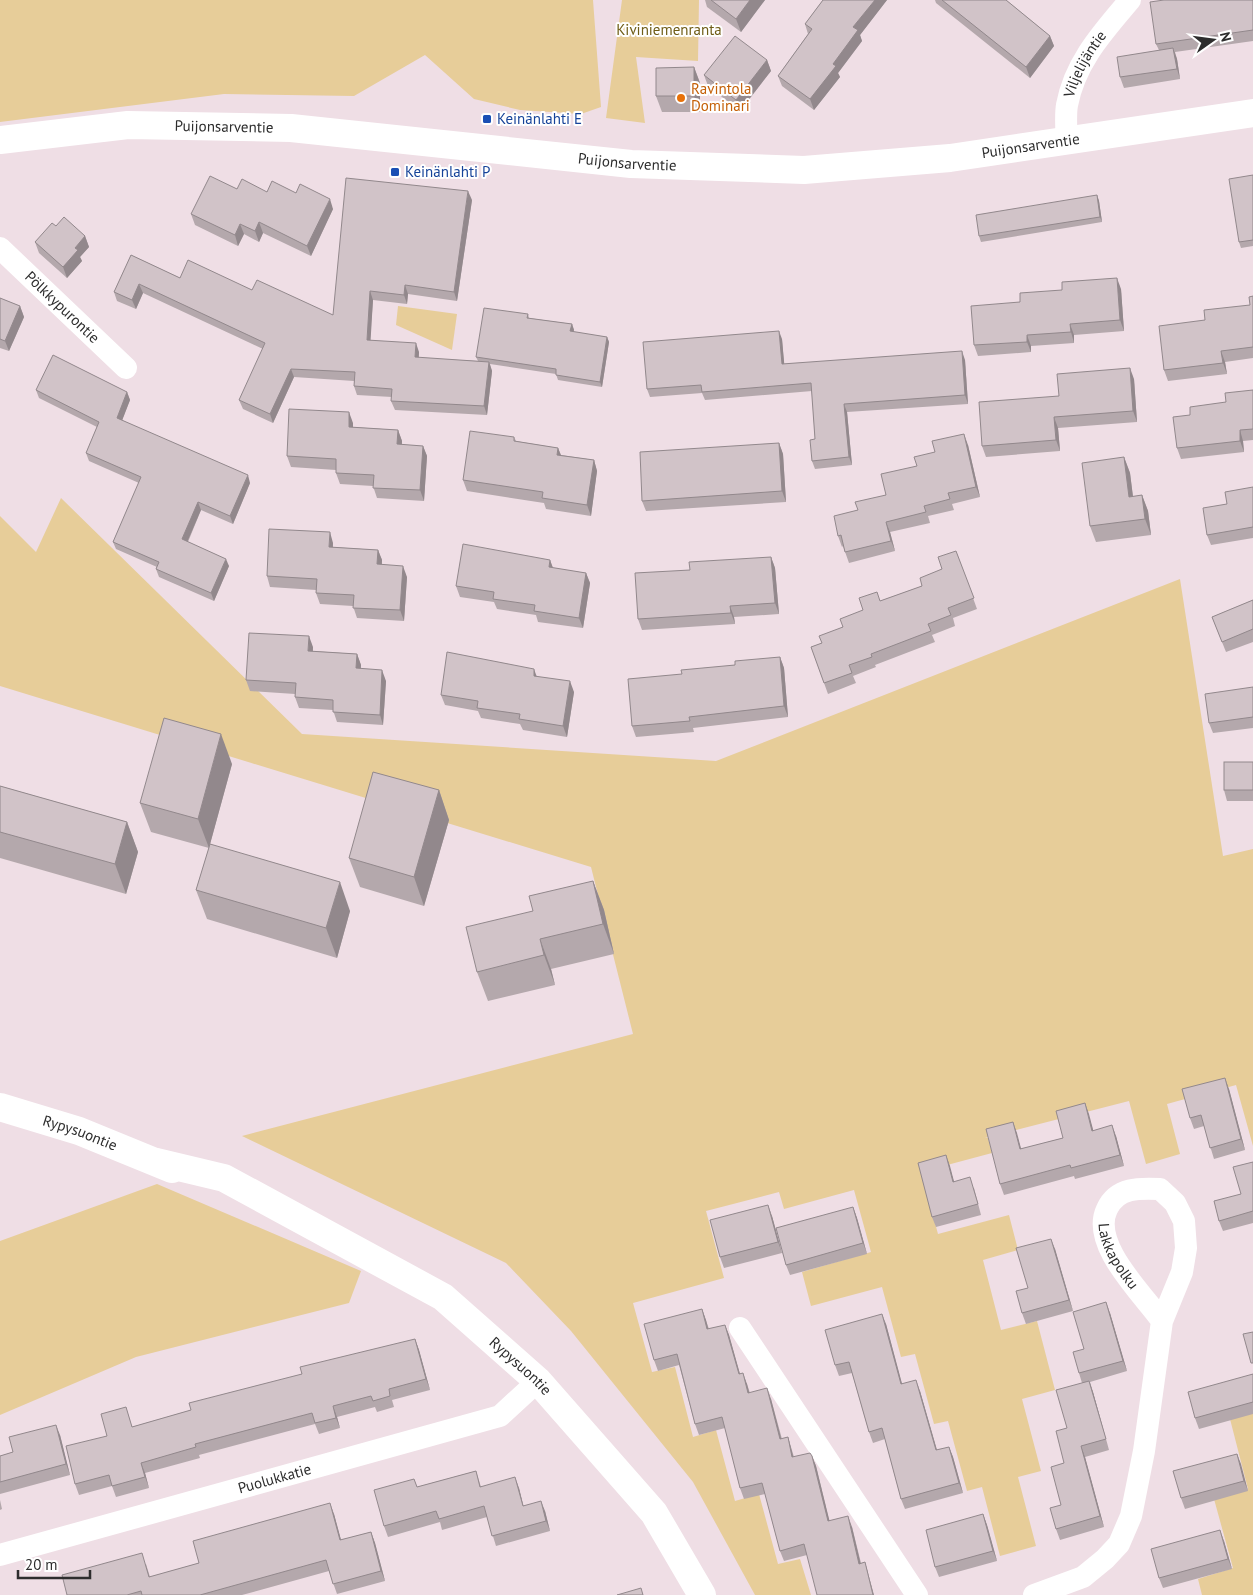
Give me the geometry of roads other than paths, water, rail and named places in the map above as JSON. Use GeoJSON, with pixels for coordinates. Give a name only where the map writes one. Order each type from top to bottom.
{"type":"FeatureCollection","features":[{"type":"Feature","properties":{"kind":"main road","name":"Puijonsarventie"},"geometry":{"type":"LineString","coordinates":[[0,140],[128,125],[291,128],[631,164],[804,170],[950,158],[1253,113]]}},
{"type":"Feature","properties":{"kind":"main road","name":"Rypysuontie"},"geometry":{"type":"LineString","coordinates":[[0,1107],[79,1131],[157,1162],[217,1192],[276,1207],[443,1297],[538,1381],[654,1513],[702,1595]]}},
{"type":"Feature","properties":{"kind":"street","name":"Viljelijäntie"},"geometry":{"type":"LineString","coordinates":[[1066,140],[1067,106],[1075,77],[1092,45],[1130,0]]}},
{"type":"Feature","properties":{"kind":"street","name":"Pölkkypurontie"},"geometry":{"type":"LineString","coordinates":[[0,248],[126,368]]}},
{"type":"Feature","properties":{"kind":"street","name":"Lakkapolku"},"geometry":{"type":"LineString","coordinates":[[1034,1595],[1082,1577],[1105,1559],[1119,1544],[1131,1516],[1144,1451],[1162,1320],[1182,1272],[1186,1248],[1184,1221],[1175,1203],[1160,1189],[1136,1188],[1114,1198],[1108,1206],[1102,1218],[1105,1243],[1120,1267],[1162,1320]]}},
{"type":"Feature","properties":{"kind":"street"},"geometry":{"type":"LineString","coordinates":[[740,1328],[917,1595]]}},
{"type":"Feature","properties":{"kind":"street","name":"Puolukkatie"},"geometry":{"type":"LineString","coordinates":[[0,1555],[500,1416],[538,1381]]}},
{"type":"Feature","properties":{"kind":"place","name":"Ravintola Dominari"},"geometry":{"type":"Point","coordinates":[681,98]}},
{"type":"Feature","properties":{"kind":"place","name":"Keinänlahti E"},"geometry":{"type":"Point","coordinates":[487,119]}},
{"type":"Feature","properties":{"kind":"place","name":"Keinänlahti P"},"geometry":{"type":"Point","coordinates":[395,172]}},
{"type":"Feature","properties":{"kind":"park label","name":"Kiviniemenranta"},"geometry":{"type":"Point","coordinates":[669,30]}}]}
